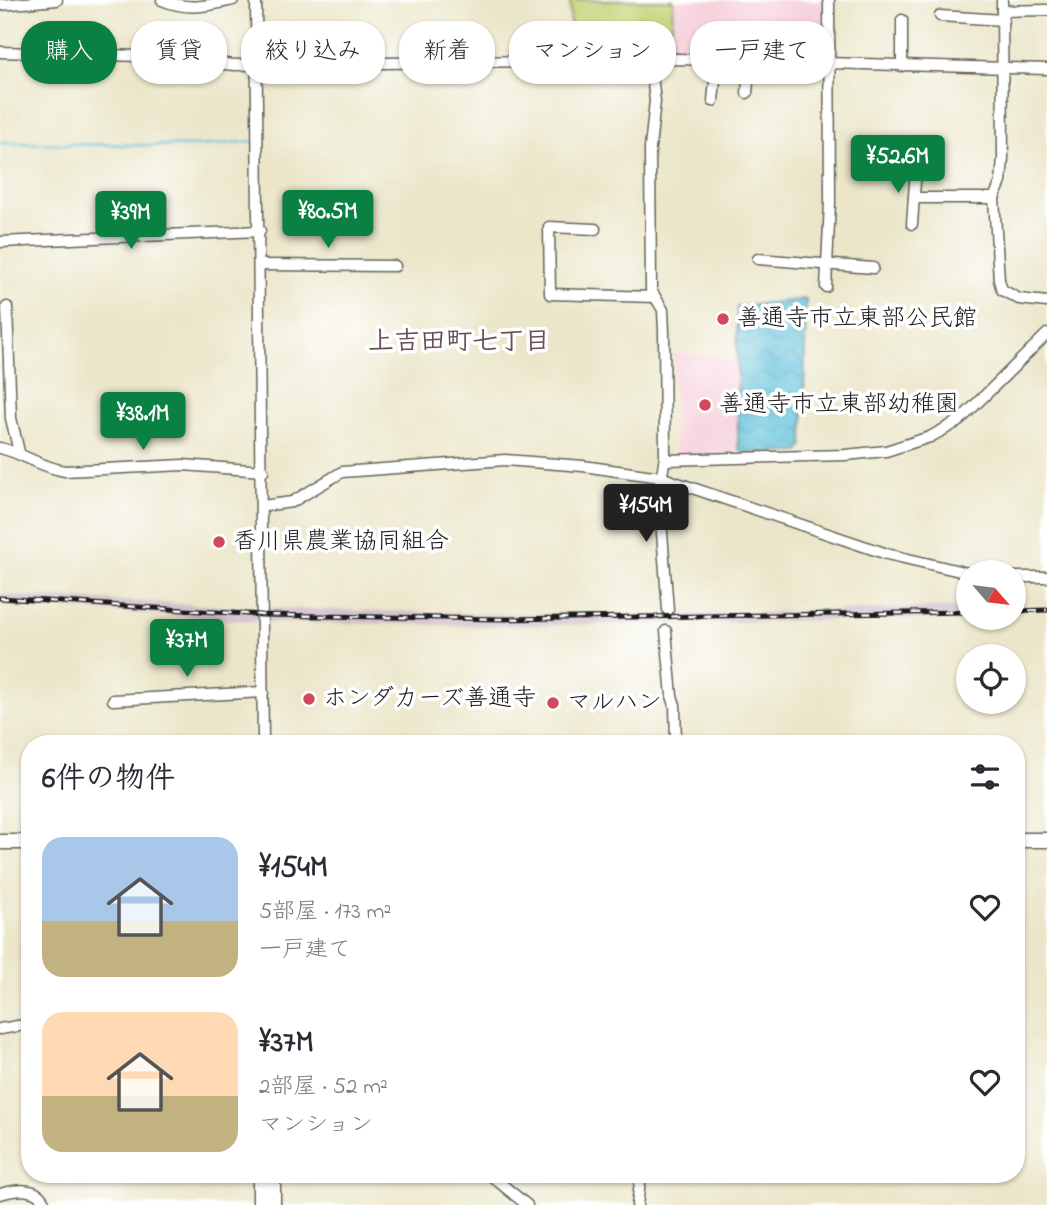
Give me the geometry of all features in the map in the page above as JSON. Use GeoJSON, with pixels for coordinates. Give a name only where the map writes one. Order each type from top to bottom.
{"type":"FeatureCollection","features":[{"type":"Feature","properties":{"kind":"main road"},"geometry":{"type":"LineString","coordinates":[[1025,840],[1047,840]]}},
{"type":"Feature","properties":{"kind":"main road"},"geometry":{"type":"LineString","coordinates":[[0,842],[21,842]]}},
{"type":"Feature","properties":{"kind":"main road"},"geometry":{"type":"LineString","coordinates":[[260,1183],[260,1205]]}},
{"type":"Feature","properties":{"kind":"main road"},"geometry":{"type":"LineString","coordinates":[[272,1183],[273,1205]]}},
{"type":"Feature","properties":{"kind":"street"},"geometry":{"type":"LineString","coordinates":[[0,5],[57,0]]}},
{"type":"Feature","properties":{"kind":"street"},"geometry":{"type":"LineString","coordinates":[[162,0],[178,6],[200,9],[233,0]]}},
{"type":"Feature","properties":{"kind":"street"},"geometry":{"type":"LineString","coordinates":[[256,0],[256,21]]}},
{"type":"Feature","properties":{"kind":"street"},"geometry":{"type":"LineString","coordinates":[[828,21],[829,0]]}},
{"type":"Feature","properties":{"kind":"street"},"geometry":{"type":"LineString","coordinates":[[940,16],[1043,7]]}},
{"type":"Feature","properties":{"kind":"street"},"geometry":{"type":"LineString","coordinates":[[1003,10],[1003,158],[1001,182],[994,198],[999,280],[1002,290],[1019,299],[1047,302]]}},
{"type":"Feature","properties":{"kind":"street"},"geometry":{"type":"LineString","coordinates":[[902,20],[902,66]]}},
{"type":"Feature","properties":{"kind":"street"},"geometry":{"type":"LineString","coordinates":[[0,52],[142,56],[241,64]]}},
{"type":"Feature","properties":{"kind":"street"},"geometry":{"type":"LineString","coordinates":[[385,63],[509,61]]}},
{"type":"Feature","properties":{"kind":"street"},"geometry":{"type":"LineString","coordinates":[[834,63],[1047,69]]}},
{"type":"Feature","properties":{"kind":"street"},"geometry":{"type":"LineString","coordinates":[[257,84],[263,471],[263,735]]}},
{"type":"Feature","properties":{"kind":"street"},"geometry":{"type":"LineString","coordinates":[[653,84],[655,101],[650,148],[651,290],[663,310],[665,460],[660,477],[668,611]]}},
{"type":"Feature","properties":{"kind":"street"},"geometry":{"type":"LineString","coordinates":[[713,101],[715,84]]}},
{"type":"Feature","properties":{"kind":"street"},"geometry":{"type":"LineString","coordinates":[[747,93],[748,84]]}},
{"type":"Feature","properties":{"kind":"street"},"geometry":{"type":"LineString","coordinates":[[826,287],[830,202],[827,84]]}},
{"type":"Feature","properties":{"kind":"street"},"geometry":{"type":"LineString","coordinates":[[912,224],[916,168]]}},
{"type":"Feature","properties":{"kind":"street"},"geometry":{"type":"LineString","coordinates":[[914,198],[994,198]]}},
{"type":"Feature","properties":{"kind":"street"},"geometry":{"type":"LineString","coordinates":[[595,229],[549,228],[550,295],[655,297]]}},
{"type":"Feature","properties":{"kind":"street"},"geometry":{"type":"LineString","coordinates":[[0,242],[260,231]]}},
{"type":"Feature","properties":{"kind":"street"},"geometry":{"type":"LineString","coordinates":[[758,259],[873,268]]}},
{"type":"Feature","properties":{"kind":"street"},"geometry":{"type":"LineString","coordinates":[[261,265],[395,266]]}},
{"type":"Feature","properties":{"kind":"street"},"geometry":{"type":"LineString","coordinates":[[7,307],[11,418],[19,452]]}},
{"type":"Feature","properties":{"kind":"street"},"geometry":{"type":"LineString","coordinates":[[665,460],[833,456],[897,447],[930,436],[959,421],[1047,334]]}},
{"type":"Feature","properties":{"kind":"street"},"geometry":{"type":"LineString","coordinates":[[0,448],[19,452],[32,463],[65,471],[183,465],[263,471]]}},
{"type":"Feature","properties":{"kind":"street"},"geometry":{"type":"LineString","coordinates":[[262,506],[292,502],[342,472],[506,460],[583,466],[660,477],[887,554],[956,570]]}},
{"type":"Feature","properties":{"kind":"street"},"geometry":{"type":"LineString","coordinates":[[1026,577],[1047,577]]}},
{"type":"Feature","properties":{"kind":"street"},"geometry":{"type":"LineString","coordinates":[[666,631],[672,696],[676,705],[676,735]]}},
{"type":"Feature","properties":{"kind":"street"},"geometry":{"type":"LineString","coordinates":[[113,700],[263,692]]}},
{"type":"Feature","properties":{"kind":"street"},"geometry":{"type":"LineString","coordinates":[[0,1029],[21,1026]]}},
{"type":"Feature","properties":{"kind":"street"},"geometry":{"type":"LineString","coordinates":[[499,1183],[527,1205]]}},
{"type":"Feature","properties":{"kind":"street"},"geometry":{"type":"LineString","coordinates":[[637,1205],[640,1183]]}},
{"type":"Feature","properties":{"kind":"street"},"geometry":{"type":"LineString","coordinates":[[1,1205],[0,1194],[16,1189],[33,1191],[44,1199],[45,1205]]}},
{"type":"Feature","properties":{"kind":"shaded area"},"geometry":{"type":"Polygon","coordinates":[[[570,0],[825,0],[824,21],[690,21],[690,55],[676,55],[676,21],[570,21],[570,0]]]}},
{"type":"Feature","properties":{"kind":"shaded area","name":"善通寺市立東部幼稚園"},"geometry":{"type":"Polygon","coordinates":[[[673,354],[714,354],[714,359],[736,359],[736,455],[678,457],[674,450],[673,354]]]}},
{"type":"Feature","properties":{"kind":"shaded area"},"geometry":{"type":"Polygon","coordinates":[[[0,595],[262,608],[503,614],[666,615],[956,607],[956,618],[502,626],[262,622],[0,604],[0,595]]]}},
{"type":"Feature","properties":{"kind":"green space"},"geometry":{"type":"Polygon","coordinates":[[[570,0],[673,0],[672,21],[570,21],[570,0]]]}},
{"type":"Feature","properties":{"kind":"water"},"geometry":{"type":"Polygon","coordinates":[[[806,299],[803,445],[799,452],[742,453],[738,446],[737,307],[806,299]]]}},
{"type":"Feature","properties":{"kind":"waterway"},"geometry":{"type":"LineString","coordinates":[[0,143],[197,146],[255,141]]}},
{"type":"Feature","properties":{"kind":"railway"},"geometry":{"type":"LineString","coordinates":[[0,598],[262,615],[502,619],[956,612]]}},
{"type":"Feature","properties":{"kind":"railway"},"geometry":{"type":"LineString","coordinates":[[1026,611],[1047,610]]}},
{"type":"Feature","properties":{"kind":"place","name":"善通寺市立東部公民館"},"geometry":{"type":"Point","coordinates":[723,319]}},
{"type":"Feature","properties":{"kind":"place","name":"善通寺市立東部幼稚園"},"geometry":{"type":"Point","coordinates":[705,405]}},
{"type":"Feature","properties":{"kind":"place","name":"香川県農業協同組合"},"geometry":{"type":"Point","coordinates":[219,542]}},
{"type":"Feature","properties":{"kind":"place","name":"ホンダカーズ善通寺"},"geometry":{"type":"Point","coordinates":[309,699]}},
{"type":"Feature","properties":{"kind":"place","name":"マルハン"},"geometry":{"type":"Point","coordinates":[553,703]}},
{"type":"Feature","properties":{"kind":"district","name":"上吉田町七丁目"},"geometry":{"type":"Point","coordinates":[459,343]}}]}
